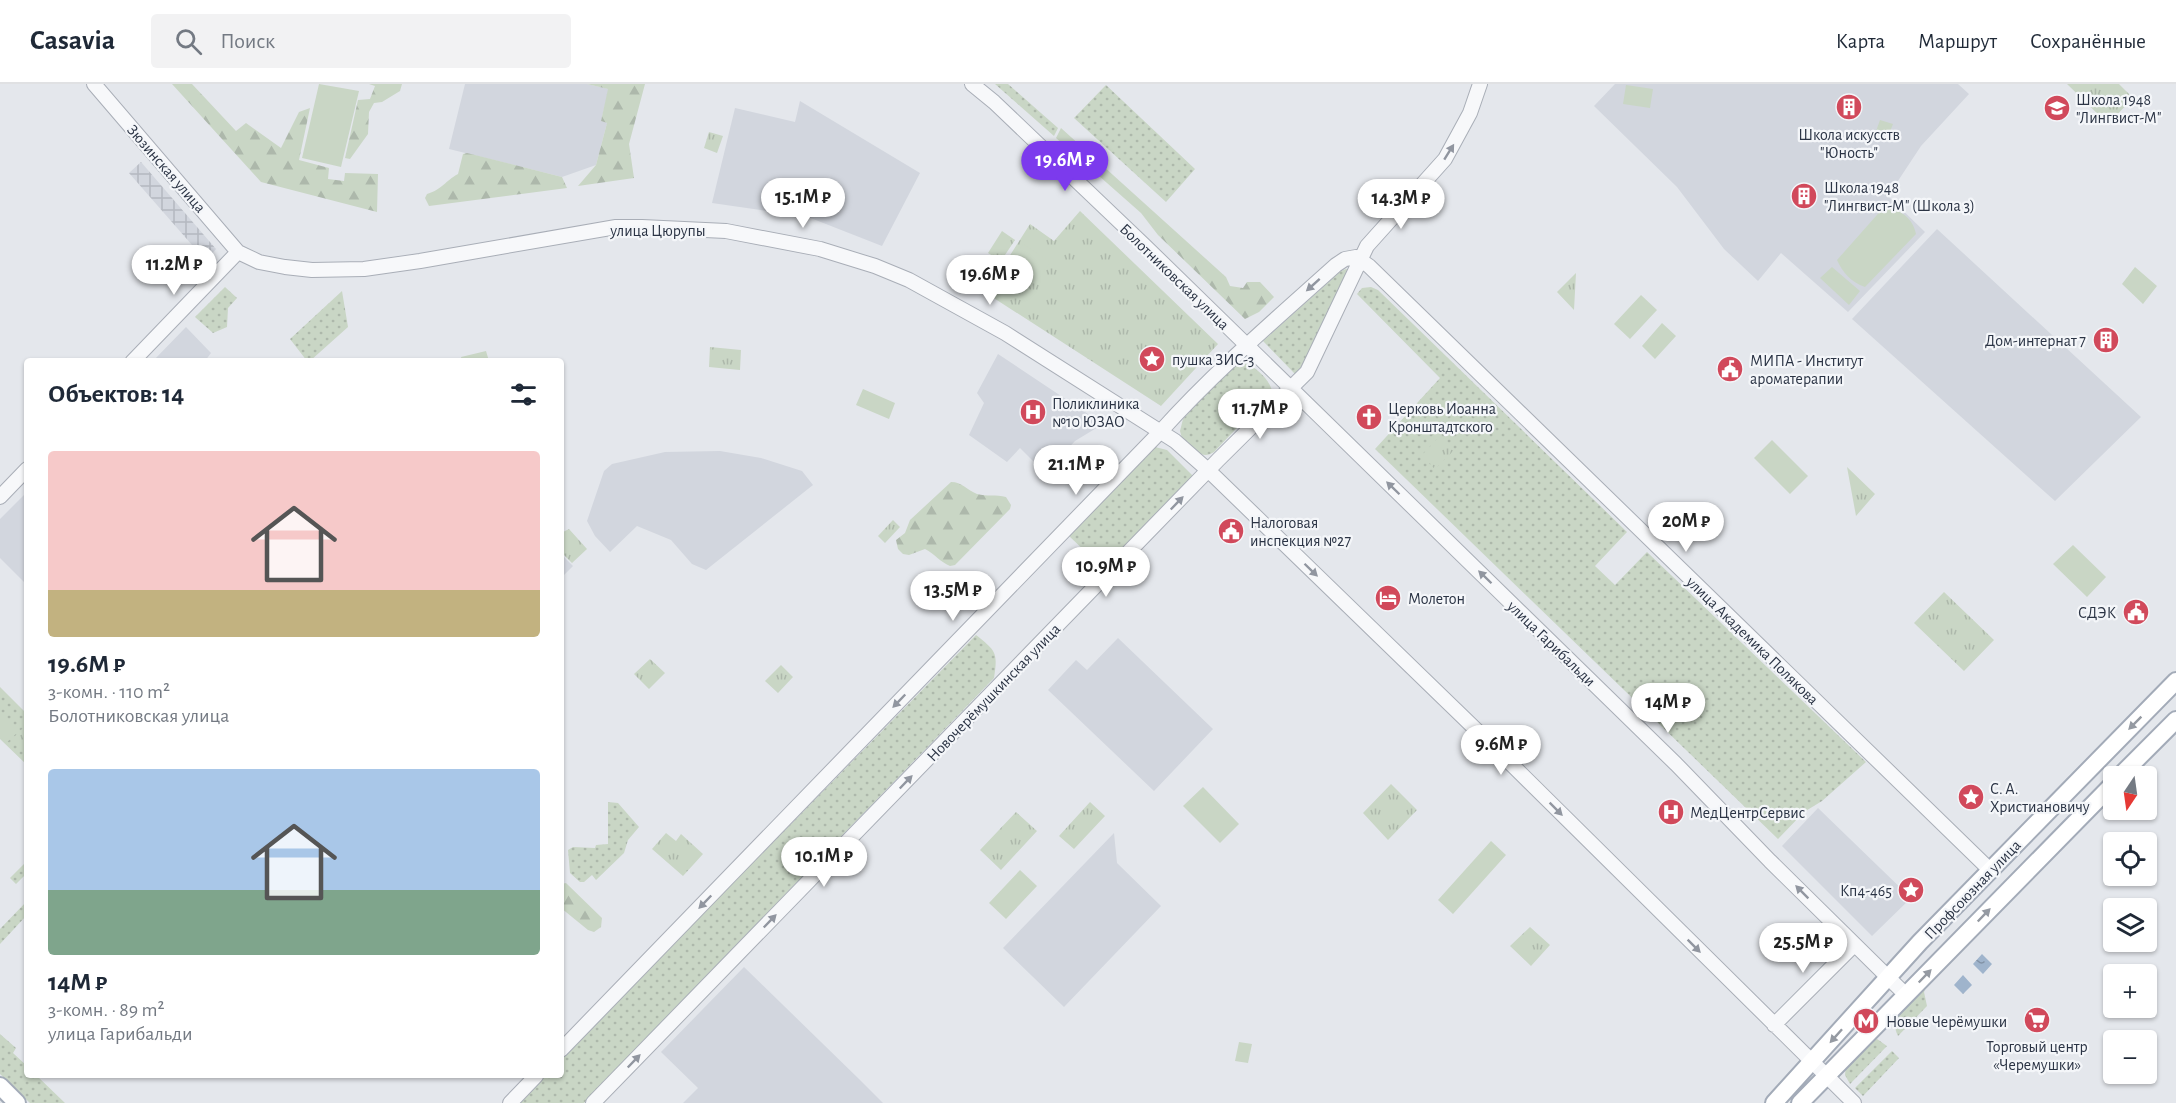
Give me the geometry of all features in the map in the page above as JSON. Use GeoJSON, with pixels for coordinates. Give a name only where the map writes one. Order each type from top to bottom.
{"type":"FeatureCollection","features":[{"type":"Feature","properties":{"kind":"main road","name":"Профсоюзная улица"},"geometry":{"type":"LineString","coordinates":[[1774,1103],[1989,869],[2176,681]]}},
{"type":"Feature","properties":{"kind":"main road"},"geometry":{"type":"LineString","coordinates":[[2130,766],[2176,720]]}},
{"type":"Feature","properties":{"kind":"main road","name":"Профсоюзная улица"},"geometry":{"type":"LineString","coordinates":[[1800,1103],[2103,794]]}},
{"type":"Feature","properties":{"kind":"main road"},"geometry":{"type":"LineString","coordinates":[[0,1086],[17,1103]]}},
{"type":"Feature","properties":{"kind":"street","name":"Зюзинская улица"},"geometry":{"type":"LineString","coordinates":[[94,84],[238,252]]}},
{"type":"Feature","properties":{"kind":"street","name":"Болотниковская улица"},"geometry":{"type":"LineString","coordinates":[[972,84],[994,102],[1246,345]]}},
{"type":"Feature","properties":{"kind":"street","name":"Новочерёмушкинская улица"},"geometry":{"type":"LineString","coordinates":[[593,1103],[1310,366],[1371,239],[1437,169],[1450,151],[1470,113],[1480,84]]}},
{"type":"Feature","properties":{"kind":"street","name":"улица Цюрупы"},"geometry":{"type":"LineString","coordinates":[[238,252],[260,262],[285,267],[312,270],[364,269],[616,227],[726,231],[809,246],[875,266],[930,291],[1005,333],[1175,441],[1209,471]]}},
{"type":"Feature","properties":{"kind":"street"},"geometry":{"type":"LineString","coordinates":[[136,358],[238,252]]}},
{"type":"Feature","properties":{"kind":"street"},"geometry":{"type":"LineString","coordinates":[[564,1047],[1161,432],[1198,390],[1341,261],[1356,257],[1361,259]]}},
{"type":"Feature","properties":{"kind":"street","name":"улица Академика Полякова"},"geometry":{"type":"LineString","coordinates":[[1361,259],[1989,869]]}},
{"type":"Feature","properties":{"kind":"street","name":"улица Гарибальди"},"geometry":{"type":"LineString","coordinates":[[1246,345],[1676,764],[1906,995]]}},
{"type":"Feature","properties":{"kind":"street"},"geometry":{"type":"LineString","coordinates":[[1209,471],[1497,750],[1854,1103]]}},
{"type":"Feature","properties":{"kind":"street"},"geometry":{"type":"LineString","coordinates":[[0,497],[24,472]]}},
{"type":"Feature","properties":{"kind":"street"},"geometry":{"type":"LineString","coordinates":[[1774,1025],[1854,945]]}},
{"type":"Feature","properties":{"kind":"street"},"geometry":{"type":"LineString","coordinates":[[510,1103],[534,1078]]}},
{"type":"Feature","properties":{"kind":"shaded area"},"geometry":{"type":"Polygon","coordinates":[[[465,84],[587,84],[609,89],[601,121],[607,123],[596,165],[562,177],[449,149],[465,84]]]}},
{"type":"Feature","properties":{"kind":"shaded area"},"geometry":{"type":"Polygon","coordinates":[[[1615,84],[1958,84],[1969,94],[1921,146],[1888,196],[1925,232],[1848,312],[1781,253],[1758,281],[1724,249],[1677,187],[1594,106],[1615,84]]]}},
{"type":"Feature","properties":{"kind":"shaded area"},"geometry":{"type":"Polygon","coordinates":[[[800,101],[920,173],[882,246],[808,217],[712,203],[735,108],[795,122],[800,101]]]}},
{"type":"Feature","properties":{"kind":"shaded area"},"geometry":{"type":"Polygon","coordinates":[[[141,162],[216,249],[206,261],[129,173],[141,162]]]}},
{"type":"Feature","properties":{"kind":"shaded area"},"geometry":{"type":"Polygon","coordinates":[[[1937,229],[2141,417],[2055,501],[1852,319],[1937,229]]]}},
{"type":"Feature","properties":{"kind":"shaded area"},"geometry":{"type":"Polygon","coordinates":[[[186,327],[211,353],[207,358],[156,358],[186,327]]]}},
{"type":"Feature","properties":{"kind":"shaded area","name":"Поликлиника №10 ЮЗАО"},"geometry":{"type":"Polygon","coordinates":[[[998,354],[1103,424],[1075,441],[1045,473],[1020,448],[1007,462],[969,435],[984,403],[977,393],[998,354]]]}},
{"type":"Feature","properties":{"kind":"shaded area"},"geometry":{"type":"Polygon","coordinates":[[[720,451],[761,458],[802,471],[813,485],[706,570],[692,564],[671,540],[637,526],[610,552],[595,536],[587,521],[604,471],[612,464],[665,452],[720,451]]]}},
{"type":"Feature","properties":{"kind":"shaded area"},"geometry":{"type":"Polygon","coordinates":[[[24,495],[24,582],[0,558],[0,519],[24,495]]]}},
{"type":"Feature","properties":{"kind":"shaded area"},"geometry":{"type":"Polygon","coordinates":[[[564,557],[573,566],[564,575],[564,557]]]}},
{"type":"Feature","properties":{"kind":"shaded area"},"geometry":{"type":"Polygon","coordinates":[[[1118,638],[1213,729],[1154,791],[1048,690],[1076,660],[1087,670],[1118,638]]]}},
{"type":"Feature","properties":{"kind":"shaded area"},"geometry":{"type":"Polygon","coordinates":[[[1818,808],[1911,898],[1872,936],[1782,846],[1818,808]]]}},
{"type":"Feature","properties":{"kind":"shaded area"},"geometry":{"type":"Polygon","coordinates":[[[1114,833],[1117,863],[1161,906],[1064,1007],[1003,948],[1114,833]]]}},
{"type":"Feature","properties":{"kind":"shaded area"},"geometry":{"type":"Polygon","coordinates":[[[744,967],[883,1103],[683,1103],[698,1088],[661,1052],[744,967]]]}},
{"type":"Feature","properties":{"kind":"green space"},"geometry":{"type":"Polygon","coordinates":[[[172,84],[192,84],[236,131],[246,123],[281,148],[299,112],[310,108],[299,160],[329,168],[328,179],[344,181],[345,173],[378,174],[377,212],[261,182],[172,84]]]}},
{"type":"Feature","properties":{"kind":"green space"},"geometry":{"type":"Polygon","coordinates":[[[319,84],[359,91],[341,167],[302,158],[319,84]]]}},
{"type":"Feature","properties":{"kind":"green space"},"geometry":{"type":"Polygon","coordinates":[[[369,84],[402,84],[400,91],[382,102],[374,103],[369,112],[368,134],[350,159],[345,158],[358,100],[370,99],[375,86],[369,84]]]}},
{"type":"Feature","properties":{"kind":"green space"},"geometry":{"type":"Polygon","coordinates":[[[587,84],[645,84],[629,144],[634,178],[578,186],[596,165],[607,123],[601,121],[608,89],[587,84]]]}},
{"type":"Feature","properties":{"kind":"green space"},"geometry":{"type":"Polygon","coordinates":[[[995,84],[1008,84],[1058,128],[1054,136],[995,84]]]}},
{"type":"Feature","properties":{"kind":"green space"},"geometry":{"type":"Polygon","coordinates":[[[2067,84],[2119,84],[2133,98],[2108,124],[2067,84]]]}},
{"type":"Feature","properties":{"kind":"green space"},"geometry":{"type":"Polygon","coordinates":[[[1106,85],[1195,169],[1166,202],[1074,118],[1106,85]]]}},
{"type":"Feature","properties":{"kind":"green space"},"geometry":{"type":"Polygon","coordinates":[[[1626,85],[1653,89],[1650,108],[1623,104],[1626,85]]]}},
{"type":"Feature","properties":{"kind":"green space"},"geometry":{"type":"Polygon","coordinates":[[[1880,120],[1893,124],[1889,134],[1875,134],[1880,120]]]}},
{"type":"Feature","properties":{"kind":"green space"},"geometry":{"type":"Polygon","coordinates":[[[1061,128],[1226,277],[1230,286],[1243,288],[1247,282],[1260,282],[1274,297],[1259,312],[1245,319],[1158,235],[1141,213],[1056,138],[1061,128]]]}},
{"type":"Feature","properties":{"kind":"green space"},"geometry":{"type":"Polygon","coordinates":[[[709,132],[723,136],[717,153],[704,148],[709,132]]]}},
{"type":"Feature","properties":{"kind":"green space"},"geometry":{"type":"Polygon","coordinates":[[[467,153],[562,177],[567,188],[429,206],[425,198],[427,194],[437,190],[458,174],[463,154],[467,153]]]}},
{"type":"Feature","properties":{"kind":"green space"},"geometry":{"type":"Polygon","coordinates":[[[1884,207],[1905,215],[1912,223],[1916,234],[1865,287],[1848,276],[1837,260],[1884,207]]]}},
{"type":"Feature","properties":{"kind":"green space"},"geometry":{"type":"Polygon","coordinates":[[[1080,211],[1218,344],[1161,406],[986,293],[1030,224],[1054,241],[1080,211]]]}},
{"type":"Feature","properties":{"kind":"green space"},"geometry":{"type":"Polygon","coordinates":[[[1002,231],[1015,240],[1001,261],[988,253],[1002,231]]]}},
{"type":"Feature","properties":{"kind":"green space"},"geometry":{"type":"Polygon","coordinates":[[[1023,244],[1050,262],[1039,279],[1012,261],[1023,244]]]}},
{"type":"Feature","properties":{"kind":"green space"},"geometry":{"type":"Polygon","coordinates":[[[1832,267],[1860,291],[1849,305],[1820,278],[1832,267]]]}},
{"type":"Feature","properties":{"kind":"green space"},"geometry":{"type":"Polygon","coordinates":[[[2135,267],[2157,286],[2143,304],[2122,284],[2135,267]]]}},
{"type":"Feature","properties":{"kind":"green space"},"geometry":{"type":"Polygon","coordinates":[[[1346,269],[1349,270],[1305,363],[1295,374],[1263,341],[1346,269]]]}},
{"type":"Feature","properties":{"kind":"green space"},"geometry":{"type":"Polygon","coordinates":[[[1576,273],[1574,310],[1557,292],[1576,273]]]}},
{"type":"Feature","properties":{"kind":"green space"},"geometry":{"type":"Polygon","coordinates":[[[225,287],[237,298],[228,308],[227,327],[213,333],[195,317],[225,287]]]}},
{"type":"Feature","properties":{"kind":"green space"},"geometry":{"type":"Polygon","coordinates":[[[1371,287],[1378,290],[1627,532],[1595,566],[1615,585],[1647,552],[1866,762],[1822,801],[1804,812],[1778,839],[1375,449],[1440,378],[1357,294],[1362,288],[1371,287]]]}},
{"type":"Feature","properties":{"kind":"green space"},"geometry":{"type":"Polygon","coordinates":[[[342,291],[348,327],[313,358],[305,358],[290,339],[342,291]]]}},
{"type":"Feature","properties":{"kind":"green space"},"geometry":{"type":"Polygon","coordinates":[[[1641,295],[1657,310],[1630,339],[1614,324],[1641,295]]]}},
{"type":"Feature","properties":{"kind":"green space"},"geometry":{"type":"Polygon","coordinates":[[[1662,323],[1676,336],[1655,359],[1642,346],[1662,323]]]}},
{"type":"Feature","properties":{"kind":"green space"},"geometry":{"type":"Polygon","coordinates":[[[710,347],[741,350],[740,370],[709,367],[710,347]]]}},
{"type":"Feature","properties":{"kind":"green space"},"geometry":{"type":"Polygon","coordinates":[[[486,351],[488,358],[461,358],[486,351]]]}},
{"type":"Feature","properties":{"kind":"green space"},"geometry":{"type":"Polygon","coordinates":[[[1244,363],[1261,374],[1272,391],[1214,452],[1206,455],[1198,453],[1183,442],[1180,431],[1183,419],[1232,366],[1244,363]]]}},
{"type":"Feature","properties":{"kind":"green space"},"geometry":{"type":"Polygon","coordinates":[[[863,389],[895,403],[889,419],[856,405],[863,389]]]}},
{"type":"Feature","properties":{"kind":"green space"},"geometry":{"type":"Polygon","coordinates":[[[1439,437],[1454,450],[1435,469],[1421,456],[1439,437]]]}},
{"type":"Feature","properties":{"kind":"green space"},"geometry":{"type":"Polygon","coordinates":[[[1772,440],[1808,476],[1790,494],[1754,458],[1772,440]]]}},
{"type":"Feature","properties":{"kind":"green space"},"geometry":{"type":"Polygon","coordinates":[[[1155,447],[1167,450],[1194,477],[1091,585],[1084,579],[1079,584],[1071,575],[1089,555],[1069,536],[1155,447]]]}},
{"type":"Feature","properties":{"kind":"green space"},"geometry":{"type":"Polygon","coordinates":[[[1847,467],[1875,494],[1856,516],[1847,467]]]}},
{"type":"Feature","properties":{"kind":"green space"},"geometry":{"type":"Polygon","coordinates":[[[951,482],[977,494],[1006,497],[1011,505],[1010,509],[955,565],[946,564],[925,549],[909,555],[903,554],[898,549],[896,540],[905,533],[910,520],[951,482]]]}},
{"type":"Feature","properties":{"kind":"green space"},"geometry":{"type":"Polygon","coordinates":[[[893,520],[900,527],[885,543],[878,536],[893,520]]]}},
{"type":"Feature","properties":{"kind":"green space"},"geometry":{"type":"Polygon","coordinates":[[[569,529],[587,549],[572,563],[564,555],[564,532],[569,529]]]}},
{"type":"Feature","properties":{"kind":"green space"},"geometry":{"type":"Polygon","coordinates":[[[2073,545],[2106,577],[2087,597],[2053,564],[2073,545]]]}},
{"type":"Feature","properties":{"kind":"green space"},"geometry":{"type":"Polygon","coordinates":[[[1944,592],[1994,640],[1964,671],[1914,623],[1944,592]]]}},
{"type":"Feature","properties":{"kind":"green space"},"geometry":{"type":"Polygon","coordinates":[[[976,635],[992,649],[996,663],[994,678],[584,1103],[518,1103],[543,1078],[564,1078],[564,1056],[976,635]]]}},
{"type":"Feature","properties":{"kind":"green space"},"geometry":{"type":"Polygon","coordinates":[[[650,659],[665,673],[649,689],[634,674],[650,659]]]}},
{"type":"Feature","properties":{"kind":"green space"},"geometry":{"type":"Polygon","coordinates":[[[781,665],[793,677],[778,693],[765,681],[781,665]]]}},
{"type":"Feature","properties":{"kind":"green space"},"geometry":{"type":"Polygon","coordinates":[[[0,687],[24,711],[24,762],[0,739],[0,687]]]}},
{"type":"Feature","properties":{"kind":"green space"},"geometry":{"type":"Polygon","coordinates":[[[0,716],[17,733],[6,743],[0,737],[0,716]]]}},
{"type":"Feature","properties":{"kind":"green space"},"geometry":{"type":"Polygon","coordinates":[[[24,727],[24,753],[11,740],[24,727]]]}},
{"type":"Feature","properties":{"kind":"green space"},"geometry":{"type":"Polygon","coordinates":[[[1391,784],[1417,810],[1388,840],[1363,813],[1391,784]]]}},
{"type":"Feature","properties":{"kind":"green space"},"geometry":{"type":"Polygon","coordinates":[[[1203,787],[1239,824],[1220,843],[1183,806],[1203,787]]]}},
{"type":"Feature","properties":{"kind":"green space"},"geometry":{"type":"Polygon","coordinates":[[[608,802],[618,803],[639,827],[628,840],[624,853],[596,880],[592,875],[584,882],[580,882],[570,873],[568,850],[573,847],[595,848],[596,845],[608,844],[608,802]]]}},
{"type":"Feature","properties":{"kind":"green space"},"geometry":{"type":"Polygon","coordinates":[[[1090,802],[1105,816],[1074,849],[1059,836],[1090,802]]]}},
{"type":"Feature","properties":{"kind":"green space"},"geometry":{"type":"Polygon","coordinates":[[[1016,812],[1037,831],[1001,870],[980,850],[1016,812]]]}},
{"type":"Feature","properties":{"kind":"green space"},"geometry":{"type":"Polygon","coordinates":[[[666,833],[676,841],[681,834],[703,854],[683,876],[652,849],[666,833]]]}},
{"type":"Feature","properties":{"kind":"green space"},"geometry":{"type":"Polygon","coordinates":[[[1491,841],[1506,855],[1453,914],[1438,900],[1491,841]]]}},
{"type":"Feature","properties":{"kind":"green space"},"geometry":{"type":"Polygon","coordinates":[[[24,864],[24,876],[16,884],[10,878],[24,864]]]}},
{"type":"Feature","properties":{"kind":"green space"},"geometry":{"type":"Polygon","coordinates":[[[1020,870],[1037,886],[1006,919],[989,903],[1020,870]]]}},
{"type":"Feature","properties":{"kind":"green space"},"geometry":{"type":"Polygon","coordinates":[[[564,883],[602,918],[601,927],[594,932],[588,930],[564,910],[564,883]]]}},
{"type":"Feature","properties":{"kind":"green space"},"geometry":{"type":"Polygon","coordinates":[[[24,904],[24,918],[0,944],[0,929],[24,904]]]}},
{"type":"Feature","properties":{"kind":"green space"},"geometry":{"type":"Polygon","coordinates":[[[1530,927],[1550,945],[1531,966],[1510,946],[1530,927]]]}},
{"type":"Feature","properties":{"kind":"green space"},"geometry":{"type":"Polygon","coordinates":[[[1929,980],[1924,992],[1927,1006],[1898,1036],[1895,1028],[1899,1012],[1903,1005],[1929,980]]]}},
{"type":"Feature","properties":{"kind":"green space"},"geometry":{"type":"Polygon","coordinates":[[[0,1034],[16,1048],[13,1053],[24,1063],[24,1078],[39,1078],[65,1103],[30,1103],[0,1074],[0,1034]]]}},
{"type":"Feature","properties":{"kind":"green space"},"geometry":{"type":"Polygon","coordinates":[[[1877,1039],[1887,1046],[1850,1084],[1845,1075],[1846,1065],[1870,1041],[1877,1039]]]}},
{"type":"Feature","properties":{"kind":"green space"},"geometry":{"type":"Polygon","coordinates":[[[1239,1042],[1252,1044],[1248,1063],[1235,1061],[1239,1042]]]}},
{"type":"Feature","properties":{"kind":"green space"},"geometry":{"type":"Polygon","coordinates":[[[1892,1051],[1899,1058],[1863,1096],[1855,1088],[1892,1051]]]}},
{"type":"Feature","properties":{"kind":"water"},"geometry":{"type":"Polygon","coordinates":[[[1982,954],[1992,964],[1983,974],[1973,964],[1982,954]]]}},
{"type":"Feature","properties":{"kind":"water"},"geometry":{"type":"Polygon","coordinates":[[[1963,975],[1972,985],[1963,994],[1954,985],[1963,975]]]}},
{"type":"Feature","properties":{"kind":"place","name":"Школа искусств \"Юность\""},"geometry":{"type":"Point","coordinates":[1849,107]}},
{"type":"Feature","properties":{"kind":"place","name":"Школа 1948 \"Лингвист-М\""},"geometry":{"type":"Point","coordinates":[2057,108]}},
{"type":"Feature","properties":{"kind":"place","name":"Школа 1948 \"Лингвист-М\" (Школа 3)"},"geometry":{"type":"Point","coordinates":[1804,196]}},
{"type":"Feature","properties":{"kind":"place","name":"Дом-интернат 7"},"geometry":{"type":"Point","coordinates":[2106,340]}},
{"type":"Feature","properties":{"kind":"place","name":"пушка ЗИС-3"},"geometry":{"type":"Point","coordinates":[1152,359]}},
{"type":"Feature","properties":{"kind":"place","name":"МИПА - Институт ароматерапии"},"geometry":{"type":"Point","coordinates":[1730,369]}},
{"type":"Feature","properties":{"kind":"place","name":"Поликлиника №10 ЮЗАО"},"geometry":{"type":"Point","coordinates":[1033,412]}},
{"type":"Feature","properties":{"kind":"place","name":"Церковь Иоанна Кронштадтского"},"geometry":{"type":"Point","coordinates":[1369,417]}},
{"type":"Feature","properties":{"kind":"place","name":"Налоговая инспекция №27"},"geometry":{"type":"Point","coordinates":[1231,531]}},
{"type":"Feature","properties":{"kind":"place","name":"Молетон"},"geometry":{"type":"Point","coordinates":[1388,598]}},
{"type":"Feature","properties":{"kind":"place","name":"СДЭК"},"geometry":{"type":"Point","coordinates":[2136,612]}},
{"type":"Feature","properties":{"kind":"place","name":"С. А. Христиановичу"},"geometry":{"type":"Point","coordinates":[1971,797]}},
{"type":"Feature","properties":{"kind":"place","name":"МедЦентрСервис"},"geometry":{"type":"Point","coordinates":[1671,812]}},
{"type":"Feature","properties":{"kind":"place","name":"Кп4-465"},"geometry":{"type":"Point","coordinates":[1911,890]}},
{"type":"Feature","properties":{"kind":"place","name":"Торговый центр «Черемушки»"},"geometry":{"type":"Point","coordinates":[2037,1020]}},
{"type":"Feature","properties":{"kind":"place","name":"Новые Черёмушки"},"geometry":{"type":"Point","coordinates":[1866,1021]}}]}
